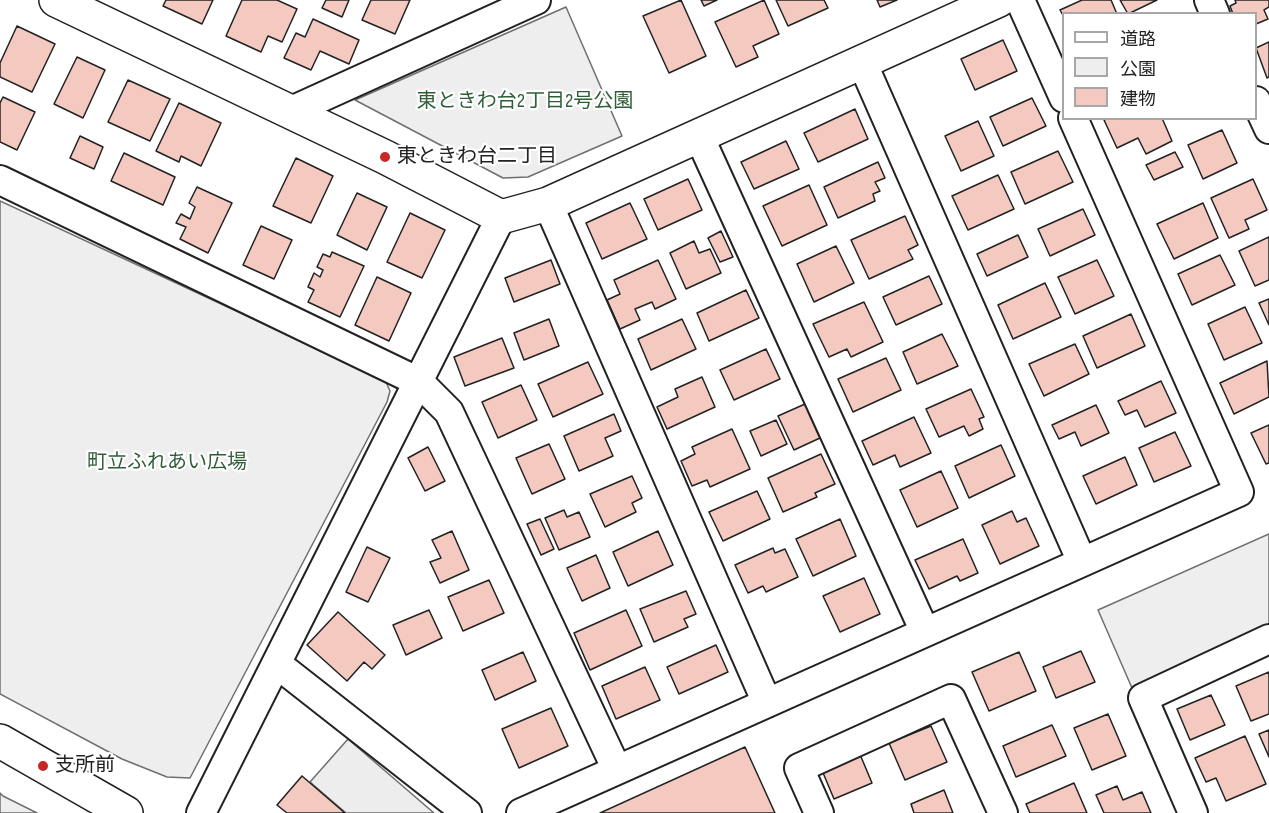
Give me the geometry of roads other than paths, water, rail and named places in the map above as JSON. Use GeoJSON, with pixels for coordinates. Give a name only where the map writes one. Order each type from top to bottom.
{"type":"FeatureCollection","features":[{"type":"Feature","properties":{"kind":"street"},"geometry":{"type":"LineString","coordinates":[[56,0],[501,217],[548,204],[999,0]]}},
{"type":"Feature","properties":{"kind":"street"},"geometry":{"type":"LineString","coordinates":[[481,0],[507,13]]}},
{"type":"Feature","properties":{"kind":"street"},"geometry":{"type":"LineString","coordinates":[[289,112],[536,0]]}},
{"type":"Feature","properties":{"kind":"street"},"geometry":{"type":"LineString","coordinates":[[1020,0],[1062,94]]}},
{"type":"Feature","properties":{"kind":"street"},"geometry":{"type":"LineString","coordinates":[[862,62],[1082,562]]}},
{"type":"Feature","properties":{"kind":"street"},"geometry":{"type":"LineString","coordinates":[[1257,102],[1269,129]]}},
{"type":"Feature","properties":{"kind":"street"},"geometry":{"type":"LineString","coordinates":[[520,813],[1239,492],[1074,120]]}},
{"type":"Feature","properties":{"kind":"street"},"geometry":{"type":"LineString","coordinates":[[699,136],[925,632]]}},
{"type":"Feature","properties":{"kind":"street"},"geometry":{"type":"LineString","coordinates":[[0,180],[419,382],[449,412],[617,770]]}},
{"type":"Feature","properties":{"kind":"street"},"geometry":{"type":"LineString","coordinates":[[548,204],[767,703]]}},
{"type":"Feature","properties":{"kind":"street"},"geometry":{"type":"LineString","coordinates":[[201,813],[501,217]]}},
{"type":"Feature","properties":{"kind":"street"},"geometry":{"type":"LineString","coordinates":[[1192,813],[1143,698],[1269,639]]}},
{"type":"Feature","properties":{"kind":"street"},"geometry":{"type":"LineString","coordinates":[[277,663],[467,813]]}},
{"type":"Feature","properties":{"kind":"street"},"geometry":{"type":"LineString","coordinates":[[819,813],[799,768],[951,699],[1003,813]]}},
{"type":"Feature","properties":{"kind":"street"},"geometry":{"type":"LineString","coordinates":[[0,741],[126,813]]}},
{"type":"Feature","properties":{"kind":"place","name":"東ときわ台二丁目"},"geometry":{"type":"Point","coordinates":[385,157]}},
{"type":"Feature","properties":{"kind":"place","name":"支所前"},"geometry":{"type":"Point","coordinates":[43,766]}},
{"type":"Feature","properties":{"kind":"park label","name":"東ときわ台2丁目2号公園"},"geometry":{"type":"Point","coordinates":[525,102]}},
{"type":"Feature","properties":{"kind":"park label","name":"町立ふれあい広場"},"geometry":{"type":"Point","coordinates":[167,463]}}]}
